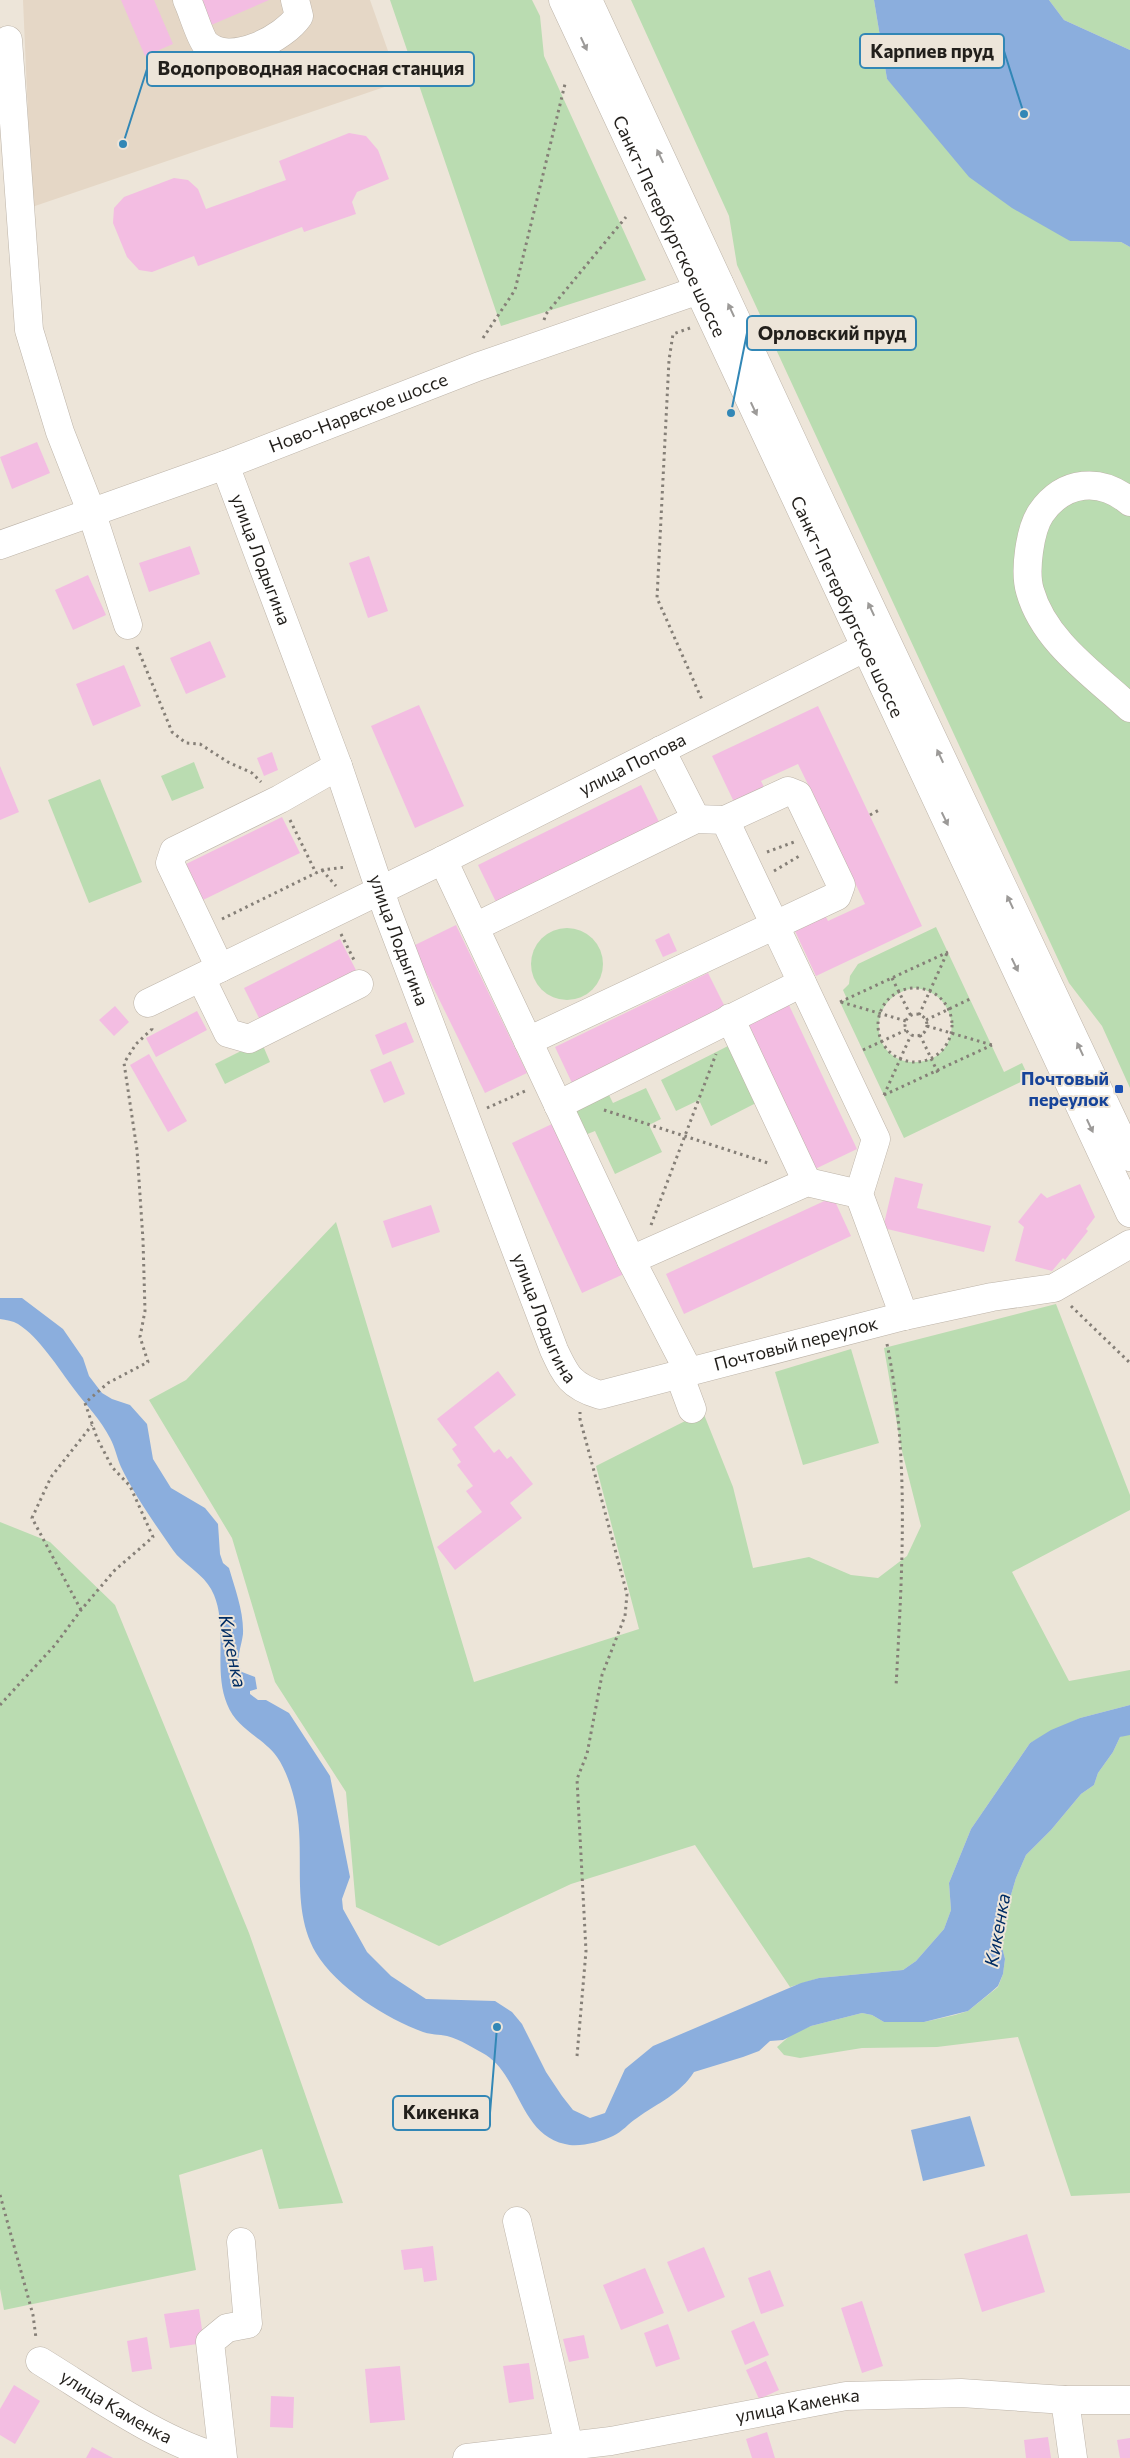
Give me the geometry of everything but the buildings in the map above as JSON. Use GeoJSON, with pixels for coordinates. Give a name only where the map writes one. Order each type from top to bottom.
{"type":"FeatureCollection","features":[{"type":"Feature","properties":{"kind":"street"},"geometry":{"type":"LineString","coordinates":[[187,0],[205,42],[221,51],[233,53],[258,45],[291,27],[299,16],[295,0]]}},
{"type":"Feature","properties":{"kind":"street","name":"Санкт-Петербургское шоссе"},"geometry":{"type":"LineString","coordinates":[[563,0],[708,287],[875,642],[1130,1213]]}},
{"type":"Feature","properties":{"kind":"street","name":"Санкт-Петербургское шоссе"},"geometry":{"type":"LineString","coordinates":[[588,0],[708,287]]}},
{"type":"Feature","properties":{"kind":"street"},"geometry":{"type":"LineString","coordinates":[[8,40],[29,330],[60,432],[91,511],[128,625]]}},
{"type":"Feature","properties":{"kind":"street","name":"Ново-Нарвское шоссе"},"geometry":{"type":"LineString","coordinates":[[0,545],[91,511],[225,465],[477,366],[708,287]]}},
{"type":"Feature","properties":{"kind":"street","name":"улица Лодыгина"},"geometry":{"type":"LineString","coordinates":[[225,465],[338,766],[381,891],[554,1350],[566,1376],[591,1392]]}},
{"type":"Feature","properties":{"kind":"street"},"geometry":{"type":"LineString","coordinates":[[1130,502],[1121,494],[1099,484],[1076,486],[1058,496],[1041,513],[1032,534],[1028,562],[1029,590],[1041,617],[1059,643],[1130,708]]}},
{"type":"Feature","properties":{"kind":"street","name":"Санкт-Петербургское шоссе"},"geometry":{"type":"LineString","coordinates":[[875,642],[1130,1157]]}},
{"type":"Feature","properties":{"kind":"street","name":"улица Попова"},"geometry":{"type":"LineString","coordinates":[[148,1003],[381,891],[875,642]]}},
{"type":"Feature","properties":{"kind":"street"},"geometry":{"type":"LineString","coordinates":[[661,750],[696,819]]}},
{"type":"Feature","properties":{"kind":"street"},"geometry":{"type":"LineString","coordinates":[[338,766],[280,799],[174,851],[170,863],[202,929],[211,973],[228,1032],[249,1039],[358,974]]}},
{"type":"Feature","properties":{"kind":"street"},"geometry":{"type":"LineString","coordinates":[[475,927],[696,819],[725,820],[788,791],[798,794],[842,885],[837,896],[528,1041]]}},
{"type":"Feature","properties":{"kind":"street"},"geometry":{"type":"LineString","coordinates":[[725,820],[876,1139],[859,1194],[893,1318]]}},
{"type":"Feature","properties":{"kind":"street"},"geometry":{"type":"LineString","coordinates":[[443,860],[528,1041],[564,1102],[684,1373],[692,1409]]}},
{"type":"Feature","properties":{"kind":"street"},"geometry":{"type":"LineString","coordinates":[[564,1102],[730,1018],[802,984]]}},
{"type":"Feature","properties":{"kind":"street"},"geometry":{"type":"LineString","coordinates":[[730,1018],[805,1178]]}},
{"type":"Feature","properties":{"kind":"street"},"geometry":{"type":"LineString","coordinates":[[634,1258],[805,1178],[859,1194]]}},
{"type":"Feature","properties":{"kind":"street","name":"Почтовый переулок"},"geometry":{"type":"LineString","coordinates":[[591,1392],[684,1373],[893,1318],[992,1297],[1054,1288],[1130,1244]]}},
{"type":"Feature","properties":{"kind":"street"},"geometry":{"type":"LineString","coordinates":[[517,2221],[569,2446]]}},
{"type":"Feature","properties":{"kind":"street"},"geometry":{"type":"LineString","coordinates":[[223,2458],[210,2342],[227,2328],[248,2324],[241,2242]]}},
{"type":"Feature","properties":{"kind":"street","name":"улица Каменка"},"geometry":{"type":"LineString","coordinates":[[40,2361],[194,2454],[223,2458]]}},
{"type":"Feature","properties":{"kind":"street","name":"улица Каменка"},"geometry":{"type":"LineString","coordinates":[[467,2458],[569,2446],[611,2449],[846,2396],[961,2393],[1066,2400],[1130,2400]]}},
{"type":"Feature","properties":{"kind":"street"},"geometry":{"type":"LineString","coordinates":[[1066,2400],[1074,2458]]}},
{"type":"Feature","properties":{"kind":"path"},"geometry":{"type":"LineString","coordinates":[[477,345],[489,332],[515,290],[565,84]]}},
{"type":"Feature","properties":{"kind":"path"},"geometry":{"type":"LineString","coordinates":[[536,346],[546,314],[626,217]]}},
{"type":"Feature","properties":{"kind":"path"},"geometry":{"type":"LineString","coordinates":[[695,326],[673,334],[669,360],[657,598],[712,724]]}},
{"type":"Feature","properties":{"kind":"path"},"geometry":{"type":"LineString","coordinates":[[128,625],[172,732],[186,743],[200,744],[228,762],[252,773],[280,799],[316,873]]}},
{"type":"Feature","properties":{"kind":"path"},"geometry":{"type":"LineString","coordinates":[[870,815],[881,809]]}},
{"type":"Feature","properties":{"kind":"path"},"geometry":{"type":"LineString","coordinates":[[749,872],[800,840],[819,839]]}},
{"type":"Feature","properties":{"kind":"path"},"geometry":{"type":"LineString","coordinates":[[749,872],[806,852],[819,839]]}},
{"type":"Feature","properties":{"kind":"path"},"geometry":{"type":"LineString","coordinates":[[202,929],[316,873],[372,863]]}},
{"type":"Feature","properties":{"kind":"path"},"geometry":{"type":"LineString","coordinates":[[341,934],[358,974]]}},
{"type":"Feature","properties":{"kind":"path"},"geometry":{"type":"LineString","coordinates":[[906,1021],[840,1002],[948,952],[919,1015]]}},
{"type":"Feature","properties":{"kind":"path"},"geometry":{"type":"LineString","coordinates":[[892,978],[911,1016]]}},
{"type":"Feature","properties":{"kind":"path"},"geometry":{"type":"LineString","coordinates":[[914,988],[930,991],[941,999],[948,1009],[952,1019],[951,1035],[943,1049],[931,1059],[916,1062],[900,1059],[889,1052],[882,1042],[878,1027],[880,1013],[887,1000],[899,992],[914,988]]}},
{"type":"Feature","properties":{"kind":"path"},"geometry":{"type":"LineString","coordinates":[[926,1020],[970,999]]}},
{"type":"Feature","properties":{"kind":"path"},"geometry":{"type":"LineString","coordinates":[[0,1705],[55,1645],[114,1571],[153,1537],[130,1486],[112,1467],[92,1425],[85,1403],[108,1383],[148,1362],[140,1337],[145,1312],[143,1240],[137,1150],[124,1063],[136,1044],[152,1029],[148,1003]]}},
{"type":"Feature","properties":{"kind":"path"},"geometry":{"type":"LineString","coordinates":[[919,1015],[926,1020],[927,1026],[920,1035],[911,1035],[906,1030],[906,1021],[911,1016],[919,1015]]}},
{"type":"Feature","properties":{"kind":"path"},"geometry":{"type":"LineString","coordinates":[[634,1258],[685,1136],[730,1018]]}},
{"type":"Feature","properties":{"kind":"path"},"geometry":{"type":"LineString","coordinates":[[911,1035],[884,1096],[938,1073],[992,1045],[951,1035],[927,1026]]}},
{"type":"Feature","properties":{"kind":"path"},"geometry":{"type":"LineString","coordinates":[[863,1050],[906,1030]]}},
{"type":"Feature","properties":{"kind":"path"},"geometry":{"type":"LineString","coordinates":[[920,1035],[938,1073]]}},
{"type":"Feature","properties":{"kind":"path"},"geometry":{"type":"LineString","coordinates":[[564,1102],[685,1136],[805,1178]]}},
{"type":"Feature","properties":{"kind":"path"},"geometry":{"type":"LineString","coordinates":[[1054,1288],[1130,1363]]}},
{"type":"Feature","properties":{"kind":"path"},"geometry":{"type":"LineString","coordinates":[[893,1318],[891,1360],[902,1459],[901,1592],[896,1687]]}},
{"type":"Feature","properties":{"kind":"path"},"geometry":{"type":"LineString","coordinates":[[577,2056],[586,1951],[577,1779],[587,1754],[602,1675],[625,1616],[627,1594],[580,1419],[591,1392]]}},
{"type":"Feature","properties":{"kind":"path"},"geometry":{"type":"LineString","coordinates":[[81,1610],[32,1518],[51,1477],[92,1425]]}},
{"type":"Feature","properties":{"kind":"path"},"geometry":{"type":"LineString","coordinates":[[0,2195],[33,2315],[40,2361]]}},
{"type":"Feature","properties":{"kind":"shaded area"},"geometry":{"type":"Polygon","coordinates":[[[23,0],[370,0],[399,82],[32,207],[23,0]]]}},
{"type":"Feature","properties":{"kind":"green space"},"geometry":{"type":"Polygon","coordinates":[[[390,0],[532,0],[540,16],[544,56],[646,280],[501,326],[390,0]]]}},
{"type":"Feature","properties":{"kind":"green space"},"geometry":{"type":"Polygon","coordinates":[[[631,0],[874,0],[887,79],[901,93],[1070,241],[1121,242],[1130,247],[1130,1088],[1102,1026],[1069,983],[737,265],[729,216],[631,0]]]}},
{"type":"Feature","properties":{"kind":"green space"},"geometry":{"type":"Polygon","coordinates":[[[1049,0],[1130,0],[1130,50],[1064,20],[1049,0]]]}},
{"type":"Feature","properties":{"kind":"green space"},"geometry":{"type":"Polygon","coordinates":[[[194,762],[204,788],[172,801],[161,776],[194,762]]]}},
{"type":"Feature","properties":{"kind":"green space"},"geometry":{"type":"Polygon","coordinates":[[[100,779],[142,882],[89,903],[48,800],[100,779]]]}},
{"type":"Feature","properties":{"kind":"green space"},"geometry":{"type":"Polygon","coordinates":[[[936,927],[1004,1072],[1022,1063],[1029,1078],[904,1138],[840,1002],[847,999],[843,990],[849,984],[850,976],[858,964],[936,927]],[[915,988],[899,993],[887,1003],[881,1015],[879,1028],[881,1041],[889,1052],[900,1059],[916,1062],[931,1059],[943,1051],[949,1039],[952,1026],[949,1013],[942,1002],[931,993],[915,988]]]}},
{"type":"Feature","properties":{"kind":"green space"},"geometry":{"type":"Polygon","coordinates":[[[567,928],[581,931],[593,938],[600,950],[603,964],[600,978],[593,990],[581,997],[567,1000],[553,997],[541,990],[534,978],[531,964],[534,950],[541,938],[553,931],[567,928]]]}},
{"type":"Feature","properties":{"kind":"green space"},"geometry":{"type":"Polygon","coordinates":[[[261,1041],[270,1062],[225,1084],[215,1064],[261,1041]]]}},
{"type":"Feature","properties":{"kind":"green space"},"geometry":{"type":"Polygon","coordinates":[[[728,1046],[756,1103],[711,1126],[699,1100],[676,1111],[661,1080],[728,1046]]]}},
{"type":"Feature","properties":{"kind":"green space"},"geometry":{"type":"Polygon","coordinates":[[[646,1088],[661,1119],[649,1125],[662,1152],[615,1174],[595,1131],[585,1135],[573,1110],[608,1093],[613,1103],[646,1088]]]}},
{"type":"Feature","properties":{"kind":"green space"},"geometry":{"type":"Polygon","coordinates":[[[336,1222],[474,1682],[639,1629],[596,1466],[703,1412],[733,1487],[753,1568],[809,1557],[851,1575],[878,1578],[907,1556],[921,1526],[901,1447],[884,1348],[1056,1304],[1130,1495],[1130,1510],[1012,1572],[1069,1681],[1130,1670],[1130,1705],[1080,1718],[1030,1743],[971,1829],[949,1883],[951,1910],[944,1929],[916,1961],[903,1970],[819,1978],[790,1987],[695,1845],[571,1884],[439,1946],[356,1907],[346,1792],[275,1682],[232,1538],[149,1400],[186,1380],[336,1222]]]}},
{"type":"Feature","properties":{"kind":"green space"},"geometry":{"type":"Polygon","coordinates":[[[851,1349],[879,1443],[803,1465],[775,1372],[851,1349]]]}},
{"type":"Feature","properties":{"kind":"green space"},"geometry":{"type":"Polygon","coordinates":[[[0,1522],[50,1542],[115,1605],[249,1933],[343,2203],[279,2209],[262,2149],[179,2175],[196,2270],[4,2310],[0,2289],[0,1522]]]}},
{"type":"Feature","properties":{"kind":"green space"},"geometry":{"type":"Polygon","coordinates":[[[1127,1734],[1130,1735],[1130,2193],[1071,2196],[1018,2037],[937,2047],[862,2048],[800,2058],[784,2055],[777,2047],[793,2033],[811,2026],[862,2013],[872,2015],[884,2022],[924,2022],[968,2011],[998,1987],[1003,1974],[1005,1959],[999,1935],[1016,1878],[1026,1855],[1051,1830],[1081,1794],[1094,1785],[1098,1773],[1113,1752],[1120,1737],[1127,1734]]]}},
{"type":"Feature","properties":{"kind":"water"},"geometry":{"type":"Polygon","coordinates":[[[874,0],[1049,0],[1064,20],[1130,50],[1130,247],[1121,242],[1070,241],[1012,208],[969,177],[887,79],[874,0]]]}},
{"type":"Feature","properties":{"kind":"water"},"geometry":{"type":"Polygon","coordinates":[[[0,1298],[22,1298],[63,1329],[83,1358],[89,1376],[102,1393],[112,1399],[130,1405],[147,1424],[153,1459],[171,1488],[205,1508],[218,1524],[220,1554],[223,1563],[229,1568],[242,1617],[243,1634],[239,1658],[240,1667],[242,1672],[255,1677],[257,1689],[250,1691],[250,1694],[258,1700],[266,1700],[289,1713],[330,1776],[350,1877],[342,1899],[343,1909],[367,1952],[391,1976],[426,1999],[495,2001],[512,2012],[522,2024],[546,2072],[573,2110],[590,2118],[605,2113],[625,2069],[653,2046],[801,1983],[819,1978],[903,1970],[916,1961],[944,1929],[951,1910],[949,1883],[971,1829],[1030,1743],[1051,1730],[1080,1718],[1130,1705],[1130,1735],[1120,1737],[1113,1752],[1098,1773],[1094,1785],[1081,1794],[1051,1830],[1026,1855],[1016,1878],[999,1935],[1005,1959],[1003,1974],[998,1986],[968,2011],[924,2022],[884,2022],[872,2015],[862,2013],[811,2026],[783,2040],[770,2041],[759,2051],[694,2072],[668,2098],[613,2136],[582,2145],[565,2144],[550,2138],[538,2129],[506,2077],[486,2055],[457,2039],[423,2032],[379,2010],[349,1990],[325,1966],[316,1953],[303,1917],[300,1879],[300,1840],[292,1791],[277,1757],[237,1720],[227,1704],[221,1677],[220,1621],[214,1595],[204,1579],[177,1555],[160,1531],[126,1476],[106,1431],[48,1354],[34,1337],[18,1324],[0,1319],[0,1298]]]}},
{"type":"Feature","properties":{"kind":"water"},"geometry":{"type":"Polygon","coordinates":[[[970,2116],[985,2166],[923,2181],[911,2130],[970,2116]]]}},
{"type":"Feature","properties":{"kind":"place","name":"Карпиев пруд"},"geometry":{"type":"Point","coordinates":[1024,114]}},
{"type":"Feature","properties":{"kind":"place","name":"Водопроводная насосная станция"},"geometry":{"type":"Point","coordinates":[123,144]}},
{"type":"Feature","properties":{"kind":"place","name":"Орловский пруд"},"geometry":{"type":"Point","coordinates":[731,413]}},
{"type":"Feature","properties":{"kind":"place","name":"Почтовый переулок"},"geometry":{"type":"Point","coordinates":[1119,1089]}},
{"type":"Feature","properties":{"kind":"place","name":"Кикенка"},"geometry":{"type":"Point","coordinates":[497,2027]}}]}
